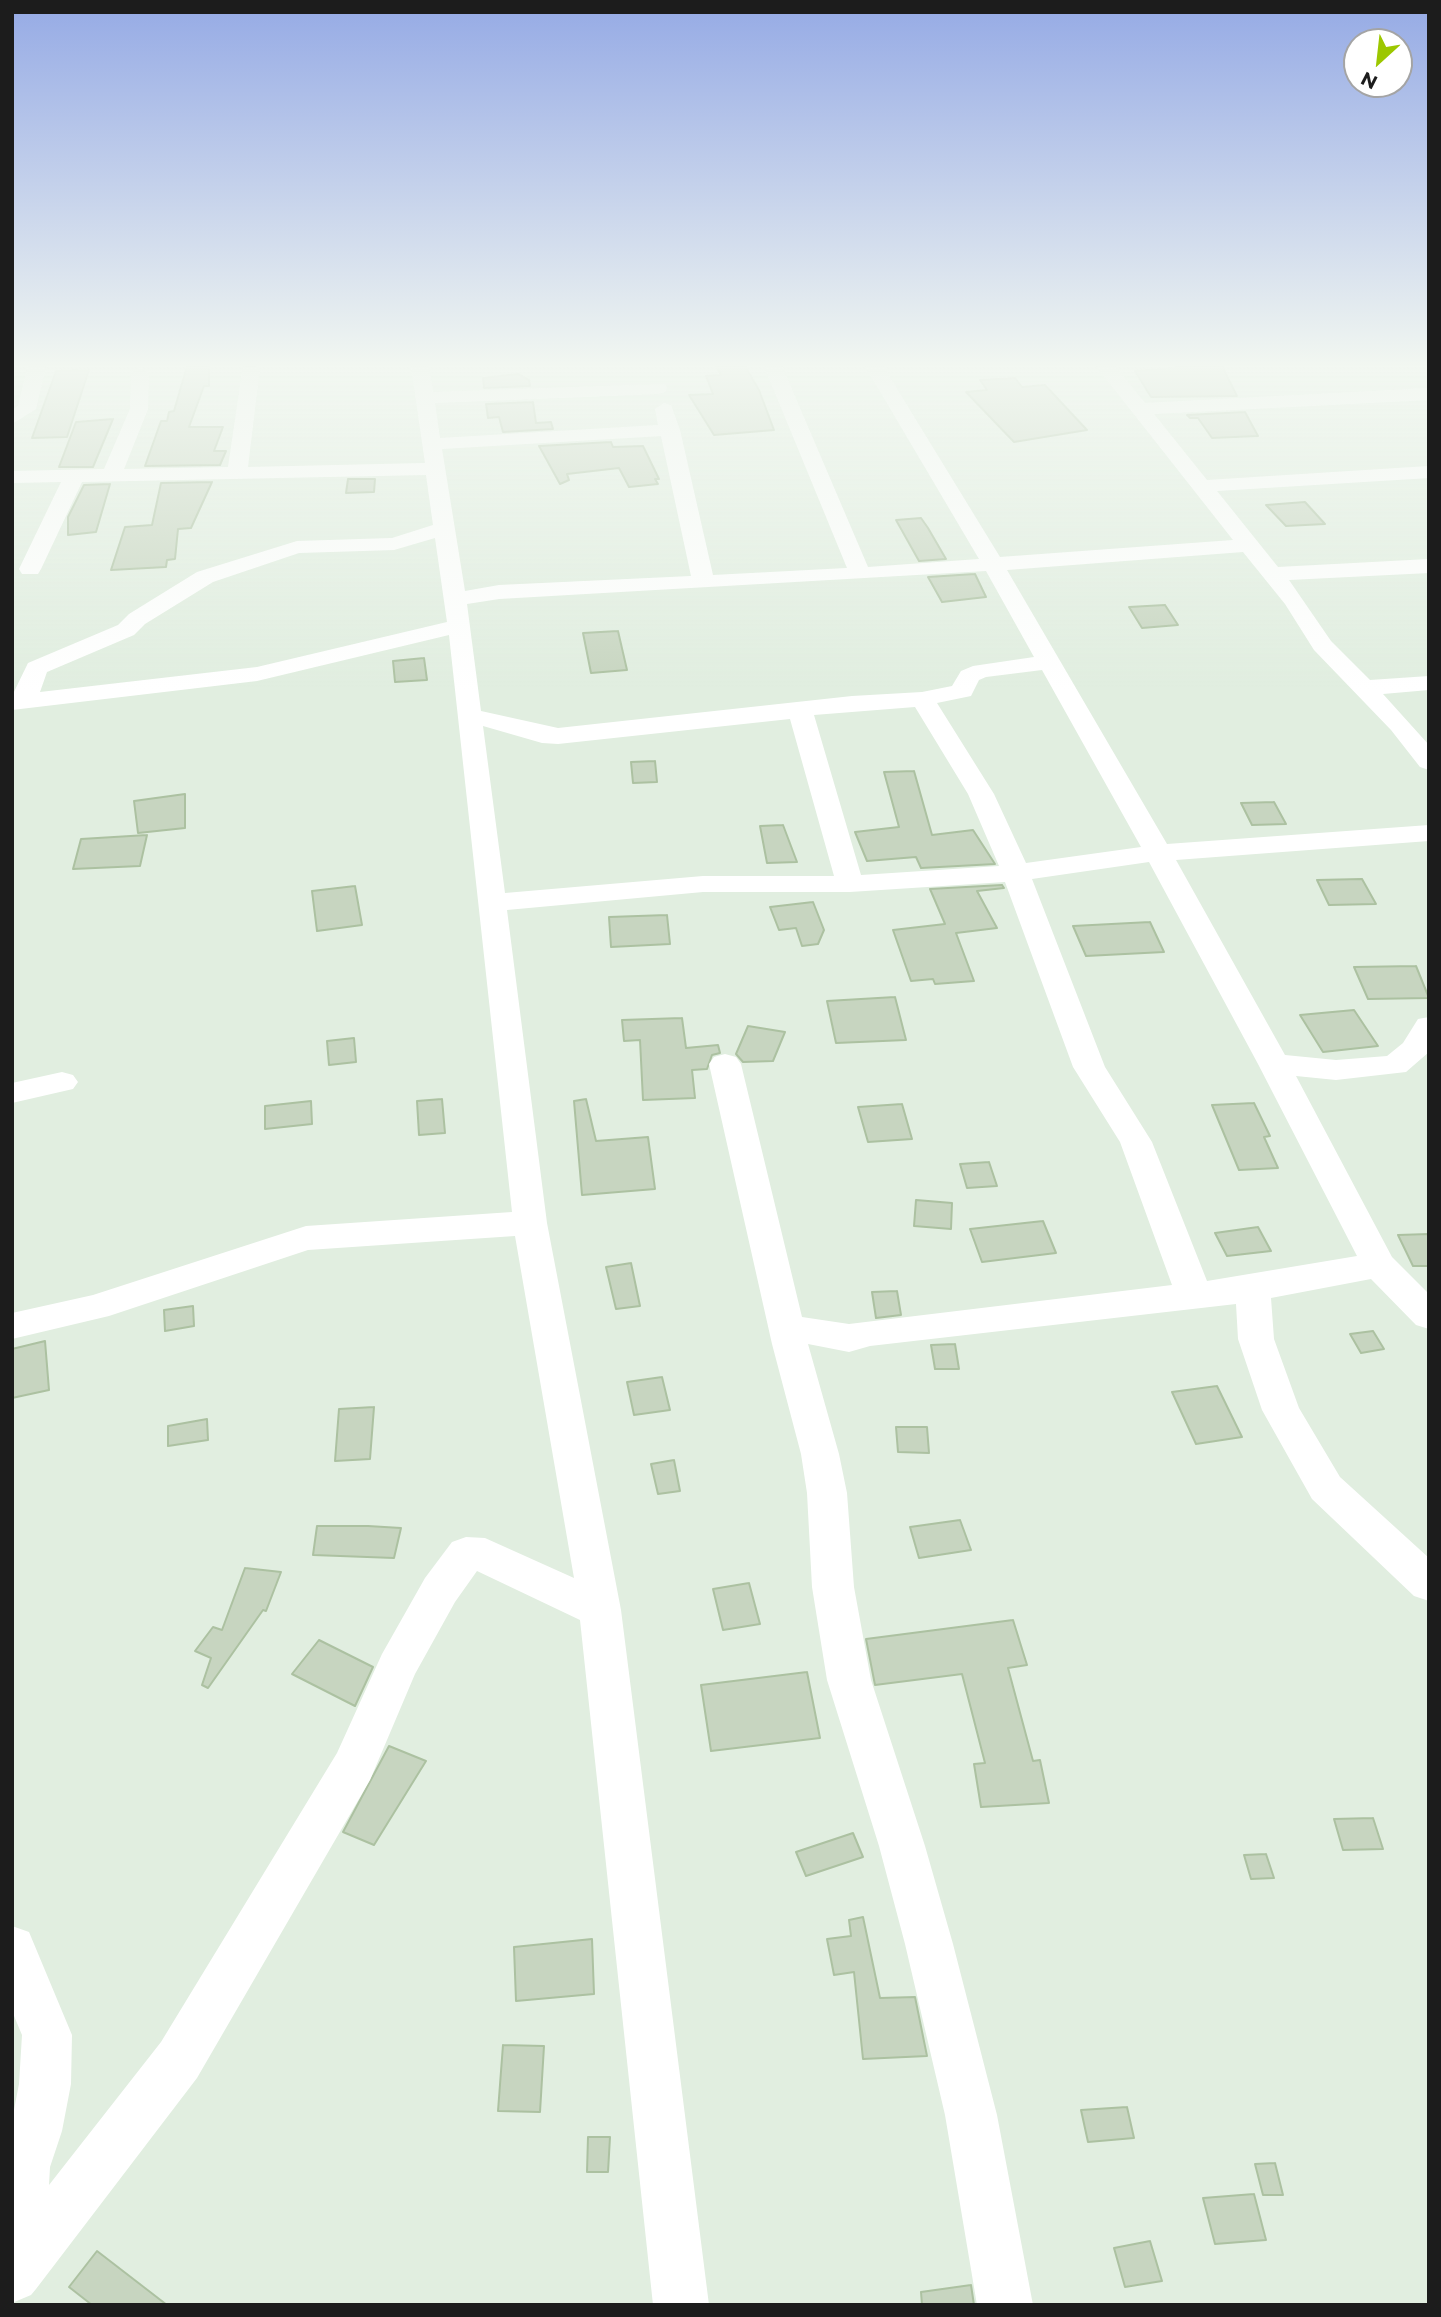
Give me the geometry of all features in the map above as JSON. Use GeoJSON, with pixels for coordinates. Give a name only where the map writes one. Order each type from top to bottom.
{"type":"FeatureCollection","features":[{"type":"Feature","properties":{"kind":"street"},"geometry":{"type":"LineString","coordinates":[[12,477],[107,474]]}},
{"type":"Feature","properties":{"kind":"street"},"geometry":{"type":"LineString","coordinates":[[437,474],[457,613],[530,1223],[600,1610],[681,2305]]}},
{"type":"Feature","properties":{"kind":"street"},"geometry":{"type":"LineString","coordinates":[[680,474],[703,581]]}},
{"type":"Feature","properties":{"kind":"street"},"geometry":{"type":"LineString","coordinates":[[818,474],[860,574]]}},
{"type":"Feature","properties":{"kind":"street"},"geometry":{"type":"LineString","coordinates":[[939,474],[1158,853],[1274,1064],[1379,1265],[1429,1316]]}},
{"type":"Feature","properties":{"kind":"street"},"geometry":{"type":"LineString","coordinates":[[1193,474],[1307,618],[1322,645],[1429,762]]}},
{"type":"Feature","properties":{"kind":"street"},"geometry":{"type":"LineString","coordinates":[[1203,486],[1395,474]]}},
{"type":"Feature","properties":{"kind":"street"},"geometry":{"type":"LineString","coordinates":[[30,569],[75,475]]}},
{"type":"Feature","properties":{"kind":"street"},"geometry":{"type":"LineString","coordinates":[[18,702],[36,668],[126,630],[136,619],[205,576],[297,547],[394,544],[445,528]]}},
{"type":"Feature","properties":{"kind":"street"},"geometry":{"type":"LineString","coordinates":[[18,702],[257,674],[457,613],[499,592],[860,574],[1247,545]]}},
{"type":"Feature","properties":{"kind":"street"},"geometry":{"type":"LineString","coordinates":[[1272,574],[1429,566]]}},
{"type":"Feature","properties":{"kind":"street"},"geometry":{"type":"LineString","coordinates":[[470,721],[482,718],[542,735],[558,736],[922,699],[962,691],[969,677],[981,671],[1049,662]]}},
{"type":"Feature","properties":{"kind":"street"},"geometry":{"type":"LineString","coordinates":[[1364,688],[1429,683]]}},
{"type":"Feature","properties":{"kind":"street"},"geometry":{"type":"LineString","coordinates":[[922,699],[981,794],[1016,873],[1090,1068],[1136,1142],[1194,1295]]}},
{"type":"Feature","properties":{"kind":"street"},"geometry":{"type":"LineString","coordinates":[[800,710],[849,884]]}},
{"type":"Feature","properties":{"kind":"street"},"geometry":{"type":"LineString","coordinates":[[492,903],[703,884],[849,884],[1016,873],[1158,853],[1429,833]]}},
{"type":"Feature","properties":{"kind":"street"},"geometry":{"type":"LineString","coordinates":[[1274,1064],[1336,1070],[1395,1065],[1415,1049],[1429,1026]]}},
{"type":"Feature","properties":{"kind":"street"},"geometry":{"type":"LineString","coordinates":[[725,1064],[827,1493],[833,1587],[849,1680],[902,1846],[935,1970],[971,2115],[1005,2305]]}},
{"type":"Feature","properties":{"kind":"street"},"geometry":{"type":"LineString","coordinates":[[12,1093],[62,1082]]}},
{"type":"Feature","properties":{"kind":"street"},"geometry":{"type":"LineString","coordinates":[[12,1326],[96,1307],[306,1238],[530,1223]]}},
{"type":"Feature","properties":{"kind":"street"},"geometry":{"type":"LineString","coordinates":[[790,1345],[794,1330],[820,1331],[849,1338],[870,1333],[1244,1290],[1379,1265]]}},
{"type":"Feature","properties":{"kind":"street"},"geometry":{"type":"LineString","coordinates":[[1244,1290],[1253,1296],[1256,1339],[1282,1410],[1326,1488],[1427,1580]]}},
{"type":"Feature","properties":{"kind":"street"},"geometry":{"type":"LineString","coordinates":[[15,2273],[179,2060],[354,1766],[397,1667],[440,1590],[466,1554],[485,1555],[600,1610]]}},
{"type":"Feature","properties":{"kind":"street"},"geometry":{"type":"LineString","coordinates":[[12,1949],[47,2035],[45,2084],[36,2131],[24,2167],[15,2273]]}},
{"type":"Feature","properties":{"kind":"building"},"geometry":{"type":"Polygon","coordinates":[[[555,474],[567,474],[569,480],[560,484],[555,474]]]}},
{"type":"Feature","properties":{"kind":"building"},"geometry":{"type":"Polygon","coordinates":[[[622,474],[657,474],[659,479],[655,479],[658,484],[629,487],[622,474]]]}},
{"type":"Feature","properties":{"kind":"building"},"geometry":{"type":"Polygon","coordinates":[[[348,479],[375,479],[374,492],[346,493],[348,479]]]}},
{"type":"Feature","properties":{"kind":"building"},"geometry":{"type":"Polygon","coordinates":[[[212,482],[191,528],[178,529],[175,559],[167,560],[166,567],[111,570],[125,527],[152,525],[161,483],[212,482]]]}},
{"type":"Feature","properties":{"kind":"building"},"geometry":{"type":"Polygon","coordinates":[[[110,484],[96,532],[68,535],[68,517],[84,485],[110,484]]]}},
{"type":"Feature","properties":{"kind":"building"},"geometry":{"type":"Polygon","coordinates":[[[1305,502],[1325,524],[1286,526],[1266,505],[1305,502]]]}},
{"type":"Feature","properties":{"kind":"building"},"geometry":{"type":"Polygon","coordinates":[[[921,518],[946,559],[919,561],[896,520],[921,518]]]}},
{"type":"Feature","properties":{"kind":"building"},"geometry":{"type":"Polygon","coordinates":[[[975,574],[986,597],[942,602],[928,577],[975,574]]]}},
{"type":"Feature","properties":{"kind":"building"},"geometry":{"type":"Polygon","coordinates":[[[1165,605],[1178,625],[1142,628],[1129,607],[1165,605]]]}},
{"type":"Feature","properties":{"kind":"building"},"geometry":{"type":"Polygon","coordinates":[[[618,631],[627,670],[591,673],[583,633],[618,631]]]}},
{"type":"Feature","properties":{"kind":"building"},"geometry":{"type":"Polygon","coordinates":[[[424,658],[427,680],[395,682],[393,661],[424,658]]]}},
{"type":"Feature","properties":{"kind":"building"},"geometry":{"type":"Polygon","coordinates":[[[655,761],[657,782],[633,783],[631,762],[655,761]]]}},
{"type":"Feature","properties":{"kind":"building"},"geometry":{"type":"Polygon","coordinates":[[[914,771],[932,835],[973,830],[995,864],[921,868],[916,857],[867,861],[855,832],[899,827],[884,772],[914,771]]]}},
{"type":"Feature","properties":{"kind":"building"},"geometry":{"type":"Polygon","coordinates":[[[185,794],[185,828],[138,833],[134,801],[185,794]]]}},
{"type":"Feature","properties":{"kind":"building"},"geometry":{"type":"Polygon","coordinates":[[[1274,802],[1286,824],[1252,825],[1241,803],[1274,802]]]}},
{"type":"Feature","properties":{"kind":"building"},"geometry":{"type":"Polygon","coordinates":[[[783,825],[797,862],[767,863],[760,826],[783,825]]]}},
{"type":"Feature","properties":{"kind":"building"},"geometry":{"type":"Polygon","coordinates":[[[147,835],[140,866],[73,869],[81,839],[147,835]]]}},
{"type":"Feature","properties":{"kind":"building"},"geometry":{"type":"Polygon","coordinates":[[[1362,879],[1376,904],[1329,905],[1317,880],[1362,879]]]}},
{"type":"Feature","properties":{"kind":"building"},"geometry":{"type":"Polygon","coordinates":[[[1002,885],[1004,888],[977,891],[997,928],[956,933],[974,981],[935,984],[933,979],[911,981],[893,930],[945,924],[930,889],[1002,885]]]}},
{"type":"Feature","properties":{"kind":"building"},"geometry":{"type":"Polygon","coordinates":[[[355,886],[362,925],[317,931],[312,891],[355,886]]]}},
{"type":"Feature","properties":{"kind":"building"},"geometry":{"type":"Polygon","coordinates":[[[813,902],[824,930],[818,944],[802,946],[796,928],[779,930],[770,907],[813,902]]]}},
{"type":"Feature","properties":{"kind":"building"},"geometry":{"type":"Polygon","coordinates":[[[667,915],[670,944],[611,947],[609,917],[667,915]]]}},
{"type":"Feature","properties":{"kind":"building"},"geometry":{"type":"Polygon","coordinates":[[[1150,922],[1164,952],[1086,956],[1073,926],[1150,922]]]}},
{"type":"Feature","properties":{"kind":"building"},"geometry":{"type":"Polygon","coordinates":[[[1416,966],[1429,998],[1368,999],[1354,967],[1416,966]]]}},
{"type":"Feature","properties":{"kind":"building"},"geometry":{"type":"Polygon","coordinates":[[[895,997],[906,1040],[836,1043],[827,1001],[895,997]]]}},
{"type":"Feature","properties":{"kind":"building"},"geometry":{"type":"Polygon","coordinates":[[[1354,1010],[1378,1046],[1323,1052],[1300,1015],[1354,1010]]]}},
{"type":"Feature","properties":{"kind":"building"},"geometry":{"type":"Polygon","coordinates":[[[682,1018],[686,1048],[718,1045],[720,1053],[712,1055],[707,1069],[692,1070],[695,1098],[643,1100],[640,1040],[624,1041],[622,1020],[682,1018]]]}},
{"type":"Feature","properties":{"kind":"building"},"geometry":{"type":"Polygon","coordinates":[[[748,1026],[785,1032],[773,1061],[743,1062],[736,1054],[748,1026]]]}},
{"type":"Feature","properties":{"kind":"building"},"geometry":{"type":"Polygon","coordinates":[[[354,1038],[356,1062],[329,1065],[327,1041],[354,1038]]]}},
{"type":"Feature","properties":{"kind":"building"},"geometry":{"type":"Polygon","coordinates":[[[442,1099],[445,1133],[419,1135],[417,1101],[442,1099]]]}},
{"type":"Feature","properties":{"kind":"building"},"geometry":{"type":"Polygon","coordinates":[[[586,1099],[596,1141],[648,1137],[655,1189],[582,1195],[574,1101],[586,1099]]]}},
{"type":"Feature","properties":{"kind":"building"},"geometry":{"type":"Polygon","coordinates":[[[311,1101],[312,1124],[265,1129],[265,1106],[311,1101]]]}},
{"type":"Feature","properties":{"kind":"building"},"geometry":{"type":"Polygon","coordinates":[[[1254,1103],[1270,1136],[1264,1137],[1278,1168],[1239,1170],[1212,1105],[1254,1103]]]}},
{"type":"Feature","properties":{"kind":"building"},"geometry":{"type":"Polygon","coordinates":[[[902,1104],[912,1139],[868,1142],[858,1107],[902,1104]]]}},
{"type":"Feature","properties":{"kind":"building"},"geometry":{"type":"Polygon","coordinates":[[[989,1162],[997,1186],[967,1188],[960,1164],[989,1162]]]}},
{"type":"Feature","properties":{"kind":"building"},"geometry":{"type":"Polygon","coordinates":[[[916,1200],[952,1203],[951,1229],[914,1226],[916,1200]]]}},
{"type":"Feature","properties":{"kind":"building"},"geometry":{"type":"Polygon","coordinates":[[[1043,1221],[1056,1253],[982,1262],[970,1229],[1043,1221]]]}},
{"type":"Feature","properties":{"kind":"building"},"geometry":{"type":"Polygon","coordinates":[[[1258,1227],[1271,1251],[1227,1256],[1215,1233],[1258,1227]]]}},
{"type":"Feature","properties":{"kind":"building"},"geometry":{"type":"Polygon","coordinates":[[[1429,1234],[1429,1266],[1413,1266],[1398,1235],[1429,1234]]]}},
{"type":"Feature","properties":{"kind":"building"},"geometry":{"type":"Polygon","coordinates":[[[631,1263],[640,1306],[616,1309],[606,1267],[631,1263]]]}},
{"type":"Feature","properties":{"kind":"building"},"geometry":{"type":"Polygon","coordinates":[[[897,1291],[901,1315],[876,1318],[872,1292],[897,1291]]]}},
{"type":"Feature","properties":{"kind":"building"},"geometry":{"type":"Polygon","coordinates":[[[193,1306],[194,1326],[165,1331],[164,1310],[193,1306]]]}},
{"type":"Feature","properties":{"kind":"building"},"geometry":{"type":"Polygon","coordinates":[[[1373,1331],[1384,1349],[1361,1353],[1350,1334],[1373,1331]]]}},
{"type":"Feature","properties":{"kind":"building"},"geometry":{"type":"Polygon","coordinates":[[[45,1341],[49,1390],[12,1398],[12,1349],[45,1341]]]}},
{"type":"Feature","properties":{"kind":"building"},"geometry":{"type":"Polygon","coordinates":[[[955,1344],[959,1369],[935,1369],[931,1345],[955,1344]]]}},
{"type":"Feature","properties":{"kind":"building"},"geometry":{"type":"Polygon","coordinates":[[[662,1377],[670,1410],[634,1415],[627,1382],[662,1377]]]}},
{"type":"Feature","properties":{"kind":"building"},"geometry":{"type":"Polygon","coordinates":[[[1217,1386],[1242,1437],[1196,1444],[1172,1392],[1217,1386]]]}},
{"type":"Feature","properties":{"kind":"building"},"geometry":{"type":"Polygon","coordinates":[[[374,1407],[370,1459],[335,1461],[339,1409],[374,1407]]]}},
{"type":"Feature","properties":{"kind":"building"},"geometry":{"type":"Polygon","coordinates":[[[207,1419],[208,1440],[168,1446],[168,1426],[207,1419]]]}},
{"type":"Feature","properties":{"kind":"building"},"geometry":{"type":"Polygon","coordinates":[[[896,1427],[927,1427],[929,1453],[898,1452],[896,1427]]]}},
{"type":"Feature","properties":{"kind":"building"},"geometry":{"type":"Polygon","coordinates":[[[674,1460],[680,1491],[658,1494],[651,1464],[674,1460]]]}},
{"type":"Feature","properties":{"kind":"building"},"geometry":{"type":"Polygon","coordinates":[[[960,1520],[971,1550],[919,1558],[910,1527],[960,1520]]]}},
{"type":"Feature","properties":{"kind":"building"},"geometry":{"type":"Polygon","coordinates":[[[317,1526],[401,1528],[394,1558],[313,1555],[317,1526]]]}},
{"type":"Feature","properties":{"kind":"building"},"geometry":{"type":"Polygon","coordinates":[[[245,1568],[281,1572],[266,1611],[263,1610],[208,1688],[202,1685],[211,1658],[195,1651],[213,1627],[222,1630],[245,1568]]]}},
{"type":"Feature","properties":{"kind":"building"},"geometry":{"type":"Polygon","coordinates":[[[749,1583],[760,1624],[723,1630],[713,1589],[749,1583]]]}},
{"type":"Feature","properties":{"kind":"building"},"geometry":{"type":"Polygon","coordinates":[[[1013,1620],[1027,1665],[1008,1668],[1033,1761],[1040,1760],[1049,1803],[981,1807],[974,1764],[985,1763],[962,1674],[875,1685],[866,1639],[1013,1620]]]}},
{"type":"Feature","properties":{"kind":"building"},"geometry":{"type":"Polygon","coordinates":[[[319,1640],[373,1667],[355,1706],[292,1674],[319,1640]]]}},
{"type":"Feature","properties":{"kind":"building"},"geometry":{"type":"Polygon","coordinates":[[[807,1672],[820,1738],[711,1751],[701,1685],[807,1672]]]}},
{"type":"Feature","properties":{"kind":"building"},"geometry":{"type":"Polygon","coordinates":[[[389,1746],[426,1761],[374,1845],[343,1832],[389,1746]]]}},
{"type":"Feature","properties":{"kind":"building"},"geometry":{"type":"Polygon","coordinates":[[[1373,1818],[1383,1849],[1343,1850],[1334,1819],[1373,1818]]]}},
{"type":"Feature","properties":{"kind":"building"},"geometry":{"type":"Polygon","coordinates":[[[853,1833],[863,1857],[806,1876],[796,1852],[853,1833]]]}},
{"type":"Feature","properties":{"kind":"building"},"geometry":{"type":"Polygon","coordinates":[[[1266,1854],[1274,1878],[1251,1879],[1244,1855],[1266,1854]]]}},
{"type":"Feature","properties":{"kind":"building"},"geometry":{"type":"Polygon","coordinates":[[[863,1917],[880,1998],[915,1997],[927,2056],[863,2059],[854,1972],[834,1975],[827,1939],[851,1936],[849,1920],[863,1917]]]}},
{"type":"Feature","properties":{"kind":"building"},"geometry":{"type":"Polygon","coordinates":[[[592,1939],[594,1994],[516,2001],[514,1947],[592,1939]]]}},
{"type":"Feature","properties":{"kind":"building"},"geometry":{"type":"Polygon","coordinates":[[[503,2045],[544,2046],[540,2112],[498,2111],[503,2045]]]}},
{"type":"Feature","properties":{"kind":"building"},"geometry":{"type":"Polygon","coordinates":[[[1127,2107],[1134,2138],[1088,2142],[1081,2110],[1127,2107]]]}},
{"type":"Feature","properties":{"kind":"building"},"geometry":{"type":"Polygon","coordinates":[[[588,2137],[610,2137],[608,2172],[587,2172],[588,2137]]]}},
{"type":"Feature","properties":{"kind":"building"},"geometry":{"type":"Polygon","coordinates":[[[1275,2163],[1283,2195],[1263,2195],[1255,2164],[1275,2163]]]}},
{"type":"Feature","properties":{"kind":"building"},"geometry":{"type":"Polygon","coordinates":[[[1254,2194],[1266,2240],[1215,2244],[1203,2198],[1254,2194]]]}},
{"type":"Feature","properties":{"kind":"building"},"geometry":{"type":"Polygon","coordinates":[[[1150,2241],[1162,2281],[1125,2287],[1114,2248],[1150,2241]]]}},
{"type":"Feature","properties":{"kind":"building"},"geometry":{"type":"Polygon","coordinates":[[[97,2251],[167,2305],[92,2305],[69,2287],[97,2251]]]}},
{"type":"Feature","properties":{"kind":"building"},"geometry":{"type":"Polygon","coordinates":[[[971,2285],[974,2305],[922,2305],[921,2292],[971,2285]]]}}]}
